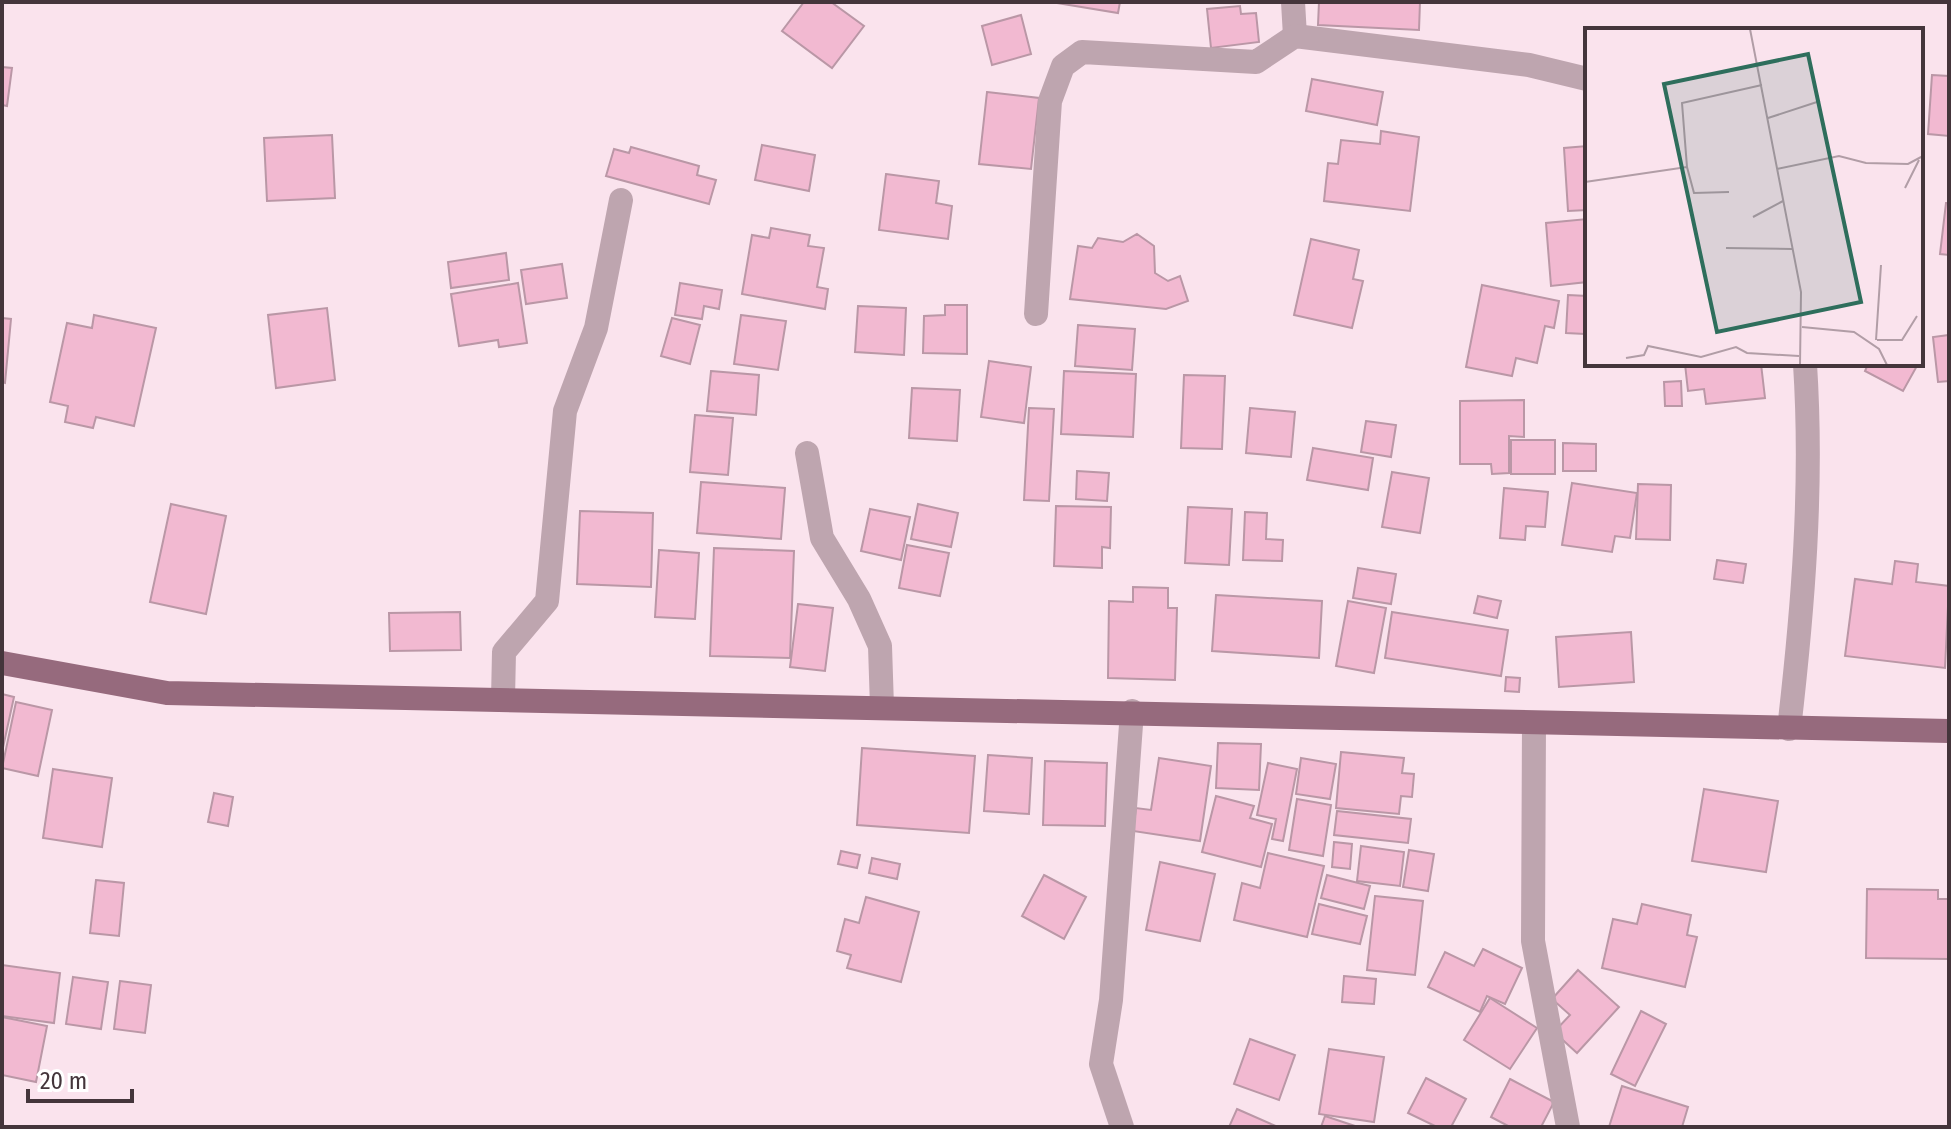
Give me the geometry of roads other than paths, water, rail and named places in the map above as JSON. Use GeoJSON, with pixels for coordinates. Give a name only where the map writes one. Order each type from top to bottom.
{"type":"FeatureCollection","features":[{"type":"Feature","properties":{"kind":"main road"},"geometry":{"type":"LineString","coordinates":[[2,663],[167,693],[1132,711],[1303,719],[1949,731]]}},
{"type":"Feature","properties":{"kind":"street"},"geometry":{"type":"LineString","coordinates":[[1293,2],[1295,36]]}},
{"type":"Feature","properties":{"kind":"street"},"geometry":{"type":"LineString","coordinates":[[1036,314],[1050,101],[1063,66],[1082,52],[1256,62],[1295,36],[1529,65],[1585,79]]}},
{"type":"Feature","properties":{"kind":"street"},"geometry":{"type":"LineString","coordinates":[[503,699],[504,652],[547,601],[565,411],[596,328],[621,200]]}},
{"type":"Feature","properties":{"kind":"street"},"geometry":{"type":"LineString","coordinates":[[1789,729],[1803,609],[1808,527],[1805,366]]}},
{"type":"Feature","properties":{"kind":"street"},"geometry":{"type":"LineString","coordinates":[[807,453],[822,538],[859,599],[880,646],[882,707]]}},
{"type":"Feature","properties":{"kind":"street"},"geometry":{"type":"LineString","coordinates":[[1122,1127],[1101,1064],[1111,1000],[1132,711]]}},
{"type":"Feature","properties":{"kind":"street"},"geometry":{"type":"LineString","coordinates":[[1534,723],[1533,941],[1568,1127]]}}]}
